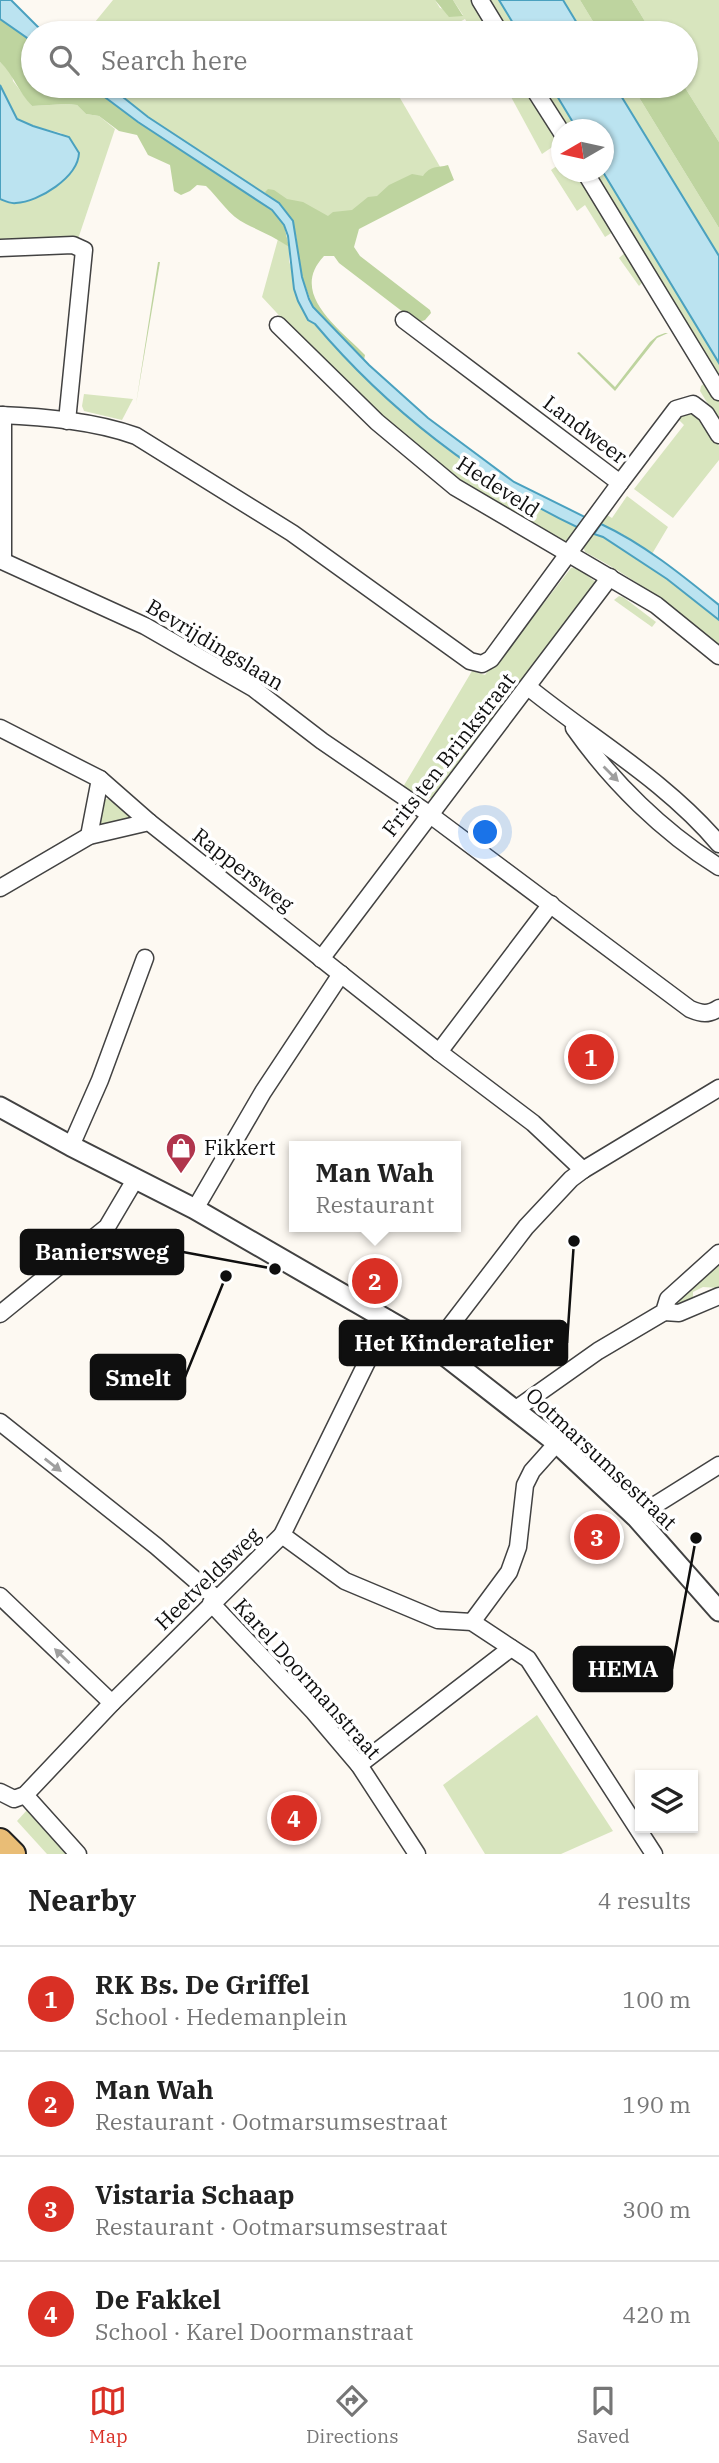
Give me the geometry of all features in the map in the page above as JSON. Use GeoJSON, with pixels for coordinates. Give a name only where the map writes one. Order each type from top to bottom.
{"type":"FeatureCollection","features":[{"type":"Feature","properties":{"kind":"main road"},"geometry":{"type":"LineString","coordinates":[[0,1841],[13,1854]]}},
{"type":"Feature","properties":{"kind":"street"},"geometry":{"type":"LineString","coordinates":[[480,0],[493,21]]}},
{"type":"Feature","properties":{"kind":"street"},"geometry":{"type":"LineString","coordinates":[[540,98],[553,119]]}},
{"type":"Feature","properties":{"kind":"street"},"geometry":{"type":"LineString","coordinates":[[591,182],[719,392]]}},
{"type":"Feature","properties":{"kind":"street"},"geometry":{"type":"LineString","coordinates":[[0,248],[79,246],[84,250],[85,257],[67,421],[1,415],[1,559]]}},
{"type":"Feature","properties":{"kind":"street","name":"Landweer"},"geometry":{"type":"LineString","coordinates":[[404,320],[620,483],[676,409],[693,404],[699,407],[719,435]]}},
{"type":"Feature","properties":{"kind":"street","name":"Hedeveld"},"geometry":{"type":"LineString","coordinates":[[278,325],[377,422],[455,487],[656,606],[719,656]]}},
{"type":"Feature","properties":{"kind":"street","name":"Frits ten Brinkstraat"},"geometry":{"type":"LineString","coordinates":[[67,421],[136,436],[292,533],[470,661],[482,664],[491,659],[620,483]]}},
{"type":"Feature","properties":{"kind":"street","name":"Bevrijdingslaan"},"geometry":{"type":"LineString","coordinates":[[1,559],[145,626],[253,688],[322,741],[429,814]]}},
{"type":"Feature","properties":{"kind":"street","name":"Frits ten Brinkstraat"},"geometry":{"type":"LineString","coordinates":[[321,958],[610,577]]}},
{"type":"Feature","properties":{"kind":"street"},"geometry":{"type":"LineString","coordinates":[[528,687],[676,799],[719,844]]}},
{"type":"Feature","properties":{"kind":"street"},"geometry":{"type":"LineString","coordinates":[[569,720],[596,759],[657,820],[699,855],[719,867]]}},
{"type":"Feature","properties":{"kind":"street","name":"Rappersweg"},"geometry":{"type":"LineString","coordinates":[[0,728],[100,779],[149,822],[439,1052],[533,1123],[577,1174]]}},
{"type":"Feature","properties":{"kind":"street"},"geometry":{"type":"LineString","coordinates":[[89,836],[100,779]]}},
{"type":"Feature","properties":{"kind":"street"},"geometry":{"type":"LineString","coordinates":[[429,814],[690,1009],[701,1014],[719,1008]]}},
{"type":"Feature","properties":{"kind":"street"},"geometry":{"type":"LineString","coordinates":[[0,888],[89,836],[149,822]]}},
{"type":"Feature","properties":{"kind":"street"},"geometry":{"type":"LineString","coordinates":[[439,1052],[551,904]]}},
{"type":"Feature","properties":{"kind":"street"},"geometry":{"type":"LineString","coordinates":[[71,1146],[100,1080],[145,958]]}},
{"type":"Feature","properties":{"kind":"street"},"geometry":{"type":"LineString","coordinates":[[195,1209],[262,1092],[341,974]]}},
{"type":"Feature","properties":{"kind":"street"},"geometry":{"type":"LineString","coordinates":[[433,1347],[526,1227],[577,1174],[719,1088]]}},
{"type":"Feature","properties":{"kind":"street","name":"Ootmarsumsestraat"},"geometry":{"type":"LineString","coordinates":[[0,1107],[195,1209],[433,1347],[516,1409],[556,1443],[636,1517],[719,1611]]}},
{"type":"Feature","properties":{"kind":"street"},"geometry":{"type":"LineString","coordinates":[[0,1314],[107,1227],[136,1178]]}},
{"type":"Feature","properties":{"kind":"street"},"geometry":{"type":"LineString","coordinates":[[664,1312],[668,1299],[719,1253]]}},
{"type":"Feature","properties":{"kind":"street"},"geometry":{"type":"LineString","coordinates":[[516,1409],[598,1351],[664,1312],[679,1313],[719,1296]]}},
{"type":"Feature","properties":{"kind":"street","name":"Heetveldsweg"},"geometry":{"type":"LineString","coordinates":[[78,1854],[13,1795],[112,1703],[282,1535],[388,1319]]}},
{"type":"Feature","properties":{"kind":"street","name":"Karel Doormanstraat"},"geometry":{"type":"LineString","coordinates":[[0,1422],[156,1546],[214,1601],[359,1765],[416,1854]]}},
{"type":"Feature","properties":{"kind":"street"},"geometry":{"type":"LineString","coordinates":[[472,1622],[509,1572],[518,1547],[525,1485],[532,1471],[556,1443]]}},
{"type":"Feature","properties":{"kind":"street"},"geometry":{"type":"LineString","coordinates":[[636,1517],[719,1465]]}},
{"type":"Feature","properties":{"kind":"street"},"geometry":{"type":"LineString","coordinates":[[282,1535],[345,1581],[438,1620],[472,1622],[528,1659],[654,1854]]}},
{"type":"Feature","properties":{"kind":"street"},"geometry":{"type":"LineString","coordinates":[[0,1596],[112,1703]]}},
{"type":"Feature","properties":{"kind":"street"},"geometry":{"type":"LineString","coordinates":[[359,1765],[511,1648]]}},
{"type":"Feature","properties":{"kind":"green space"},"geometry":{"type":"Polygon","coordinates":[[[113,0],[435,0],[440,8],[463,15],[453,0],[475,0],[488,21],[465,19],[96,21],[113,0]]]}},
{"type":"Feature","properties":{"kind":"green space"},"geometry":{"type":"Polygon","coordinates":[[[435,0],[453,0],[463,16],[449,17],[435,0]]]}},
{"type":"Feature","properties":{"kind":"green space"},"geometry":{"type":"Polygon","coordinates":[[[489,0],[499,0],[512,21],[502,21],[489,0]]]}},
{"type":"Feature","properties":{"kind":"green space"},"geometry":{"type":"Polygon","coordinates":[[[563,0],[580,0],[593,21],[576,21],[563,0]]]}},
{"type":"Feature","properties":{"kind":"green space"},"geometry":{"type":"Polygon","coordinates":[[[580,0],[632,0],[645,21],[593,21],[580,0]]]}},
{"type":"Feature","properties":{"kind":"green space"},"geometry":{"type":"Polygon","coordinates":[[[632,0],[719,0],[719,142],[692,98],[698,98],[698,21],[645,21],[632,0]]]}},
{"type":"Feature","properties":{"kind":"green space"},"geometry":{"type":"Polygon","coordinates":[[[0,19],[21,34],[21,92],[0,62],[0,19]]]}},
{"type":"Feature","properties":{"kind":"green space"},"geometry":{"type":"Polygon","coordinates":[[[0,62],[12,73],[13,81],[21,92],[21,98],[26,98],[32,106],[77,105],[86,114],[99,116],[115,129],[78,239],[0,241],[0,199],[26,202],[46,193],[72,171],[79,153],[61,133],[17,119],[0,85],[0,62]]]}},
{"type":"Feature","properties":{"kind":"green space"},"geometry":{"type":"Polygon","coordinates":[[[25,98],[106,98],[272,210],[284,225],[289,247],[240,221],[206,186],[197,185],[181,195],[174,191],[170,165],[148,155],[137,135],[119,131],[99,116],[86,114],[77,105],[32,106],[25,98]]]}},
{"type":"Feature","properties":{"kind":"green space"},"geometry":{"type":"Polygon","coordinates":[[[124,98],[400,98],[446,177],[337,223],[279,203],[148,117],[124,98]]]}},
{"type":"Feature","properties":{"kind":"green space"},"geometry":{"type":"Polygon","coordinates":[[[512,98],[535,98],[551,124],[551,148],[542,154],[512,98]]]}},
{"type":"Feature","properties":{"kind":"green space"},"geometry":{"type":"Polygon","coordinates":[[[549,98],[558,98],[571,119],[562,119],[549,98]]]}},
{"type":"Feature","properties":{"kind":"green space"},"geometry":{"type":"Polygon","coordinates":[[[622,98],[639,98],[719,228],[719,256],[622,98]]]}},
{"type":"Feature","properties":{"kind":"green space"},"geometry":{"type":"Polygon","coordinates":[[[639,98],[692,98],[719,142],[719,228],[639,98]]]}},
{"type":"Feature","properties":{"kind":"green space"},"geometry":{"type":"Polygon","coordinates":[[[448,165],[454,180],[359,229],[354,247],[360,256],[430,310],[431,313],[425,320],[420,322],[403,312],[339,263],[334,256],[324,256],[314,270],[312,284],[322,310],[365,355],[364,360],[313,307],[302,277],[296,236],[265,192],[268,189],[274,190],[287,199],[303,202],[328,216],[333,212],[352,210],[368,197],[377,196],[389,185],[412,174],[423,176],[432,168],[448,165]]]}},
{"type":"Feature","properties":{"kind":"green space"},"geometry":{"type":"Polygon","coordinates":[[[559,182],[587,182],[616,230],[605,237],[585,205],[577,211],[559,182]]]}},
{"type":"Feature","properties":{"kind":"green space"},"geometry":{"type":"Polygon","coordinates":[[[599,182],[609,182],[719,363],[719,378],[599,182]]]}},
{"type":"Feature","properties":{"kind":"green space"},"geometry":{"type":"Polygon","coordinates":[[[278,239],[289,247],[289,261],[308,320],[315,324],[372,385],[436,440],[506,488],[579,528],[567,542],[472,490],[423,454],[316,355],[262,297],[278,239]]]}},
{"type":"Feature","properties":{"kind":"green space"},"geometry":{"type":"Polygon","coordinates":[[[628,250],[646,279],[639,286],[619,258],[628,250]]]}},
{"type":"Feature","properties":{"kind":"green space"},"geometry":{"type":"Polygon","coordinates":[[[158,262],[160,262],[136,404],[158,262]]]}},
{"type":"Feature","properties":{"kind":"green space"},"geometry":{"type":"Polygon","coordinates":[[[665,333],[668,333],[657,338],[615,391],[577,353],[615,387],[650,342],[665,333]]]}},
{"type":"Feature","properties":{"kind":"green space"},"geometry":{"type":"Polygon","coordinates":[[[707,381],[719,400],[719,422],[700,391],[707,381]]]}},
{"type":"Feature","properties":{"kind":"green space"},"geometry":{"type":"Polygon","coordinates":[[[84,394],[133,399],[122,420],[84,411],[84,394]]]}},
{"type":"Feature","properties":{"kind":"green space"},"geometry":{"type":"Polygon","coordinates":[[[693,412],[702,419],[719,446],[719,460],[673,518],[634,489],[684,425],[679,420],[681,415],[693,412]]]}},
{"type":"Feature","properties":{"kind":"green space"},"geometry":{"type":"Polygon","coordinates":[[[627,496],[668,527],[652,554],[601,524],[607,515],[612,518],[627,496]]]}},
{"type":"Feature","properties":{"kind":"green space"},"geometry":{"type":"Polygon","coordinates":[[[594,534],[603,537],[667,579],[719,620],[719,647],[655,595],[585,552],[583,546],[594,534]]]}},
{"type":"Feature","properties":{"kind":"green space"},"geometry":{"type":"Polygon","coordinates":[[[576,567],[597,583],[437,796],[422,800],[411,795],[403,787],[472,671],[485,675],[571,568],[576,567]]]}},
{"type":"Feature","properties":{"kind":"green space"},"geometry":{"type":"Polygon","coordinates":[[[619,596],[656,622],[652,627],[614,600],[619,596]]]}},
{"type":"Feature","properties":{"kind":"green space"},"geometry":{"type":"Polygon","coordinates":[[[104,799],[134,816],[134,821],[100,826],[104,799]]]}},
{"type":"Feature","properties":{"kind":"green space"},"geometry":{"type":"Polygon","coordinates":[[[719,1258],[719,1288],[703,1287],[693,1292],[693,1297],[696,1298],[675,1304],[673,1302],[719,1258]]]}},
{"type":"Feature","properties":{"kind":"green space"},"geometry":{"type":"Polygon","coordinates":[[[537,1715],[613,1831],[561,1854],[485,1854],[443,1785],[537,1715]]]}},
{"type":"Feature","properties":{"kind":"green space"},"geometry":{"type":"Polygon","coordinates":[[[28,1809],[69,1854],[47,1854],[17,1821],[28,1809]]]}},
{"type":"Feature","properties":{"kind":"water"},"geometry":{"type":"Polygon","coordinates":[[[0,0],[11,0],[32,21],[21,21],[21,34],[0,19],[0,0]]]}},
{"type":"Feature","properties":{"kind":"water"},"geometry":{"type":"Polygon","coordinates":[[[499,0],[563,0],[576,21],[512,21],[499,0]]]}},
{"type":"Feature","properties":{"kind":"water"},"geometry":{"type":"Polygon","coordinates":[[[0,85],[17,119],[69,137],[79,153],[77,162],[65,179],[46,193],[25,202],[12,203],[0,199],[0,85]]]}},
{"type":"Feature","properties":{"kind":"water"},"geometry":{"type":"Polygon","coordinates":[[[106,98],[124,98],[148,117],[279,203],[293,221],[302,277],[313,307],[369,365],[428,418],[514,482],[587,518],[579,528],[470,465],[436,440],[372,385],[315,324],[308,320],[294,289],[288,236],[284,225],[272,210],[106,98]]]}},
{"type":"Feature","properties":{"kind":"water"},"geometry":{"type":"Polygon","coordinates":[[[558,98],[622,98],[719,256],[719,363],[609,182],[614,182],[614,119],[571,119],[558,98]]]}},
{"type":"Feature","properties":{"kind":"water"},"geometry":{"type":"Polygon","coordinates":[[[601,524],[677,571],[719,605],[719,620],[667,579],[603,537],[594,534],[601,524]]]}},
{"type":"Feature","properties":{"kind":"place","name":"RK Bs. De Griffel"},"geometry":{"type":"Point","coordinates":[591,1057]}},
{"type":"Feature","properties":{"kind":"place","name":"Fikkert"},"geometry":{"type":"Point","coordinates":[181,1175]}},
{"type":"Feature","properties":{"kind":"place","name":"Het Kinderatelier"},"geometry":{"type":"Point","coordinates":[574,1241]}},
{"type":"Feature","properties":{"kind":"place","name":"Baniersweg"},"geometry":{"type":"Point","coordinates":[275,1269]}},
{"type":"Feature","properties":{"kind":"place","name":"Smelt"},"geometry":{"type":"Point","coordinates":[226,1276]}},
{"type":"Feature","properties":{"kind":"place","name":"Man Wah"},"geometry":{"type":"Point","coordinates":[375,1281]}},
{"type":"Feature","properties":{"kind":"place","name":"Vistaria Schaap"},"geometry":{"type":"Point","coordinates":[597,1537]}},
{"type":"Feature","properties":{"kind":"place","name":"HEMA"},"geometry":{"type":"Point","coordinates":[696,1538]}},
{"type":"Feature","properties":{"kind":"place","name":"De Fakkel"},"geometry":{"type":"Point","coordinates":[294,1818]}}]}
